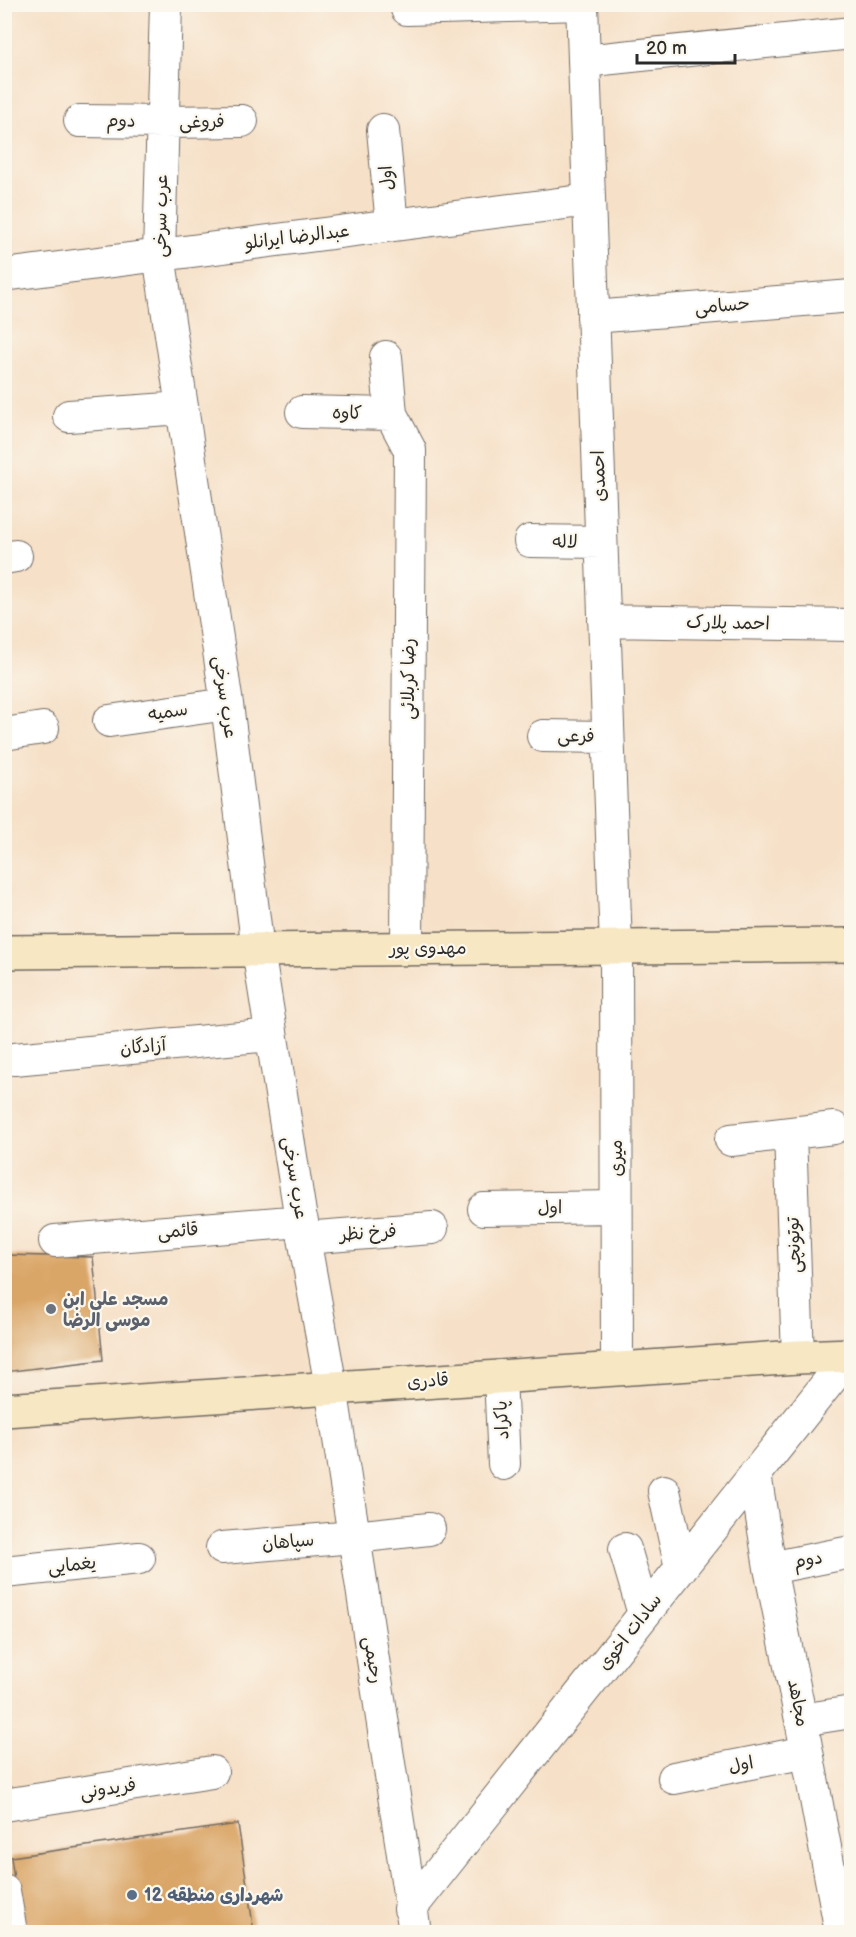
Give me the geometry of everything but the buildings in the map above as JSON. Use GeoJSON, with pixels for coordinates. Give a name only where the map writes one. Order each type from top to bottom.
{"type":"FeatureCollection","features":[{"type":"Feature","properties":{"kind":"street","name":"عرب سرخی"},"geometry":{"type":"LineString","coordinates":[[166,4],[159,255],[227,704],[258,950],[331,1387]]}},
{"type":"Feature","properties":{"kind":"street"},"geometry":{"type":"LineString","coordinates":[[407,9],[582,4]]}},
{"type":"Feature","properties":{"kind":"street","name":"احمدی"},"geometry":{"type":"LineString","coordinates":[[582,4],[616,947]]}},
{"type":"Feature","properties":{"kind":"street"},"geometry":{"type":"LineString","coordinates":[[584,61],[852,33]]}},
{"type":"Feature","properties":{"kind":"street","name":"دوم"},"geometry":{"type":"LineString","coordinates":[[80,121],[163,122]]}},
{"type":"Feature","properties":{"kind":"street","name":"فروغی"},"geometry":{"type":"LineString","coordinates":[[163,122],[242,121]]}},
{"type":"Feature","properties":{"kind":"street","name":"اول"},"geometry":{"type":"LineString","coordinates":[[383,130],[392,225]]}},
{"type":"Feature","properties":{"kind":"street","name":"عبدالرضا ایرانلو"},"geometry":{"type":"LineString","coordinates":[[4,275],[589,200]]}},
{"type":"Feature","properties":{"kind":"street","name":"حسامی"},"geometry":{"type":"LineString","coordinates":[[593,317],[852,296]]}},
{"type":"Feature","properties":{"kind":"street"},"geometry":{"type":"LineString","coordinates":[[386,357],[391,414]]}},
{"type":"Feature","properties":{"kind":"street"},"geometry":{"type":"LineString","coordinates":[[69,416],[182,408]]}},
{"type":"Feature","properties":{"kind":"street","name":"کاوه"},"geometry":{"type":"LineString","coordinates":[[302,412],[391,414]]}},
{"type":"Feature","properties":{"kind":"street","name":"رضا کربلائی"},"geometry":{"type":"LineString","coordinates":[[391,414],[410,450],[406,948]]}},
{"type":"Feature","properties":{"kind":"street","name":"لاله"},"geometry":{"type":"LineString","coordinates":[[530,541],[601,542]]}},
{"type":"Feature","properties":{"kind":"street","name":"احمد پلارک"},"geometry":{"type":"LineString","coordinates":[[604,621],[852,625]]}},
{"type":"Feature","properties":{"kind":"street","name":"سمیه"},"geometry":{"type":"LineString","coordinates":[[109,721],[227,704]]}},
{"type":"Feature","properties":{"kind":"street"},"geometry":{"type":"LineString","coordinates":[[4,734],[43,728]]}},
{"type":"Feature","properties":{"kind":"street","name":"فرعی"},"geometry":{"type":"LineString","coordinates":[[543,736],[608,737]]}},
{"type":"Feature","properties":{"kind":"street","name":"مهدوی پور"},"geometry":{"type":"LineString","coordinates":[[4,952],[852,945]]}},
{"type":"Feature","properties":{"kind":"street","name":"میری"},"geometry":{"type":"LineString","coordinates":[[616,947],[617,1369]]}},
{"type":"Feature","properties":{"kind":"street","name":"آزادگان"},"geometry":{"type":"LineString","coordinates":[[14,1059],[271,1035]]}},
{"type":"Feature","properties":{"kind":"street"},"geometry":{"type":"LineString","coordinates":[[731,1140],[834,1128]]}},
{"type":"Feature","properties":{"kind":"street","name":"توتونچی"},"geometry":{"type":"LineString","coordinates":[[790,1133],[798,1356]]}},
{"type":"Feature","properties":{"kind":"street","name":"اول"},"geometry":{"type":"LineString","coordinates":[[484,1209],[616,1207]]}},
{"type":"Feature","properties":{"kind":"street","name":"فرخ نظر"},"geometry":{"type":"LineString","coordinates":[[303,1230],[432,1228]]}},
{"type":"Feature","properties":{"kind":"street","name":"قائمی"},"geometry":{"type":"LineString","coordinates":[[55,1241],[303,1230]]}},
{"type":"Feature","properties":{"kind":"street","name":"قادرى"},"geometry":{"type":"LineString","coordinates":[[4,1410],[798,1356],[851,1355]]}},
{"type":"Feature","properties":{"kind":"street","name":"سادات اخوی"},"geometry":{"type":"LineString","coordinates":[[412,1921],[644,1614],[851,1355]]}},
{"type":"Feature","properties":{"kind":"street","name":"پاکراد"},"geometry":{"type":"LineString","coordinates":[[500,1376],[504,1464]]}},
{"type":"Feature","properties":{"kind":"street","name":"رحیمی"},"geometry":{"type":"LineString","coordinates":[[331,1387],[412,1921]]}},
{"type":"Feature","properties":{"kind":"street","name":"مجاهد"},"geometry":{"type":"LineString","coordinates":[[755,1474],[770,1568],[841,1932]]}},
{"type":"Feature","properties":{"kind":"street"},"geometry":{"type":"LineString","coordinates":[[664,1491],[681,1568]]}},
{"type":"Feature","properties":{"kind":"street"},"geometry":{"type":"LineString","coordinates":[[354,1537],[429,1529]]}},
{"type":"Feature","properties":{"kind":"street","name":"سپاهان"},"geometry":{"type":"LineString","coordinates":[[222,1548],[354,1537]]}},
{"type":"Feature","properties":{"kind":"street"},"geometry":{"type":"LineString","coordinates":[[625,1549],[644,1614]]}},
{"type":"Feature","properties":{"kind":"street","name":"دوم"},"geometry":{"type":"LineString","coordinates":[[770,1568],[846,1553]]}},
{"type":"Feature","properties":{"kind":"street","name":"یغمایی"},"geometry":{"type":"LineString","coordinates":[[4,1572],[139,1558]]}},
{"type":"Feature","properties":{"kind":"street"},"geometry":{"type":"LineString","coordinates":[[801,1720],[852,1712]]}},
{"type":"Feature","properties":{"kind":"street","name":"اول"},"geometry":{"type":"LineString","coordinates":[[674,1778],[807,1752]]}},
{"type":"Feature","properties":{"kind":"street","name":"فریدونی"},"geometry":{"type":"LineString","coordinates":[[4,1805],[212,1772]]}},
{"type":"Feature","properties":{"kind":"street"},"geometry":{"type":"LineString","coordinates":[[4,1891],[11,1932]]}},
{"type":"Feature","properties":{"kind":"place","name":"مسجد علی ابن موسی الرضا"},"geometry":{"type":"Point","coordinates":[51,1309]}},
{"type":"Feature","properties":{"kind":"place","name":"شهرداری منطقه 12"},"geometry":{"type":"Point","coordinates":[132,1895]}}]}
